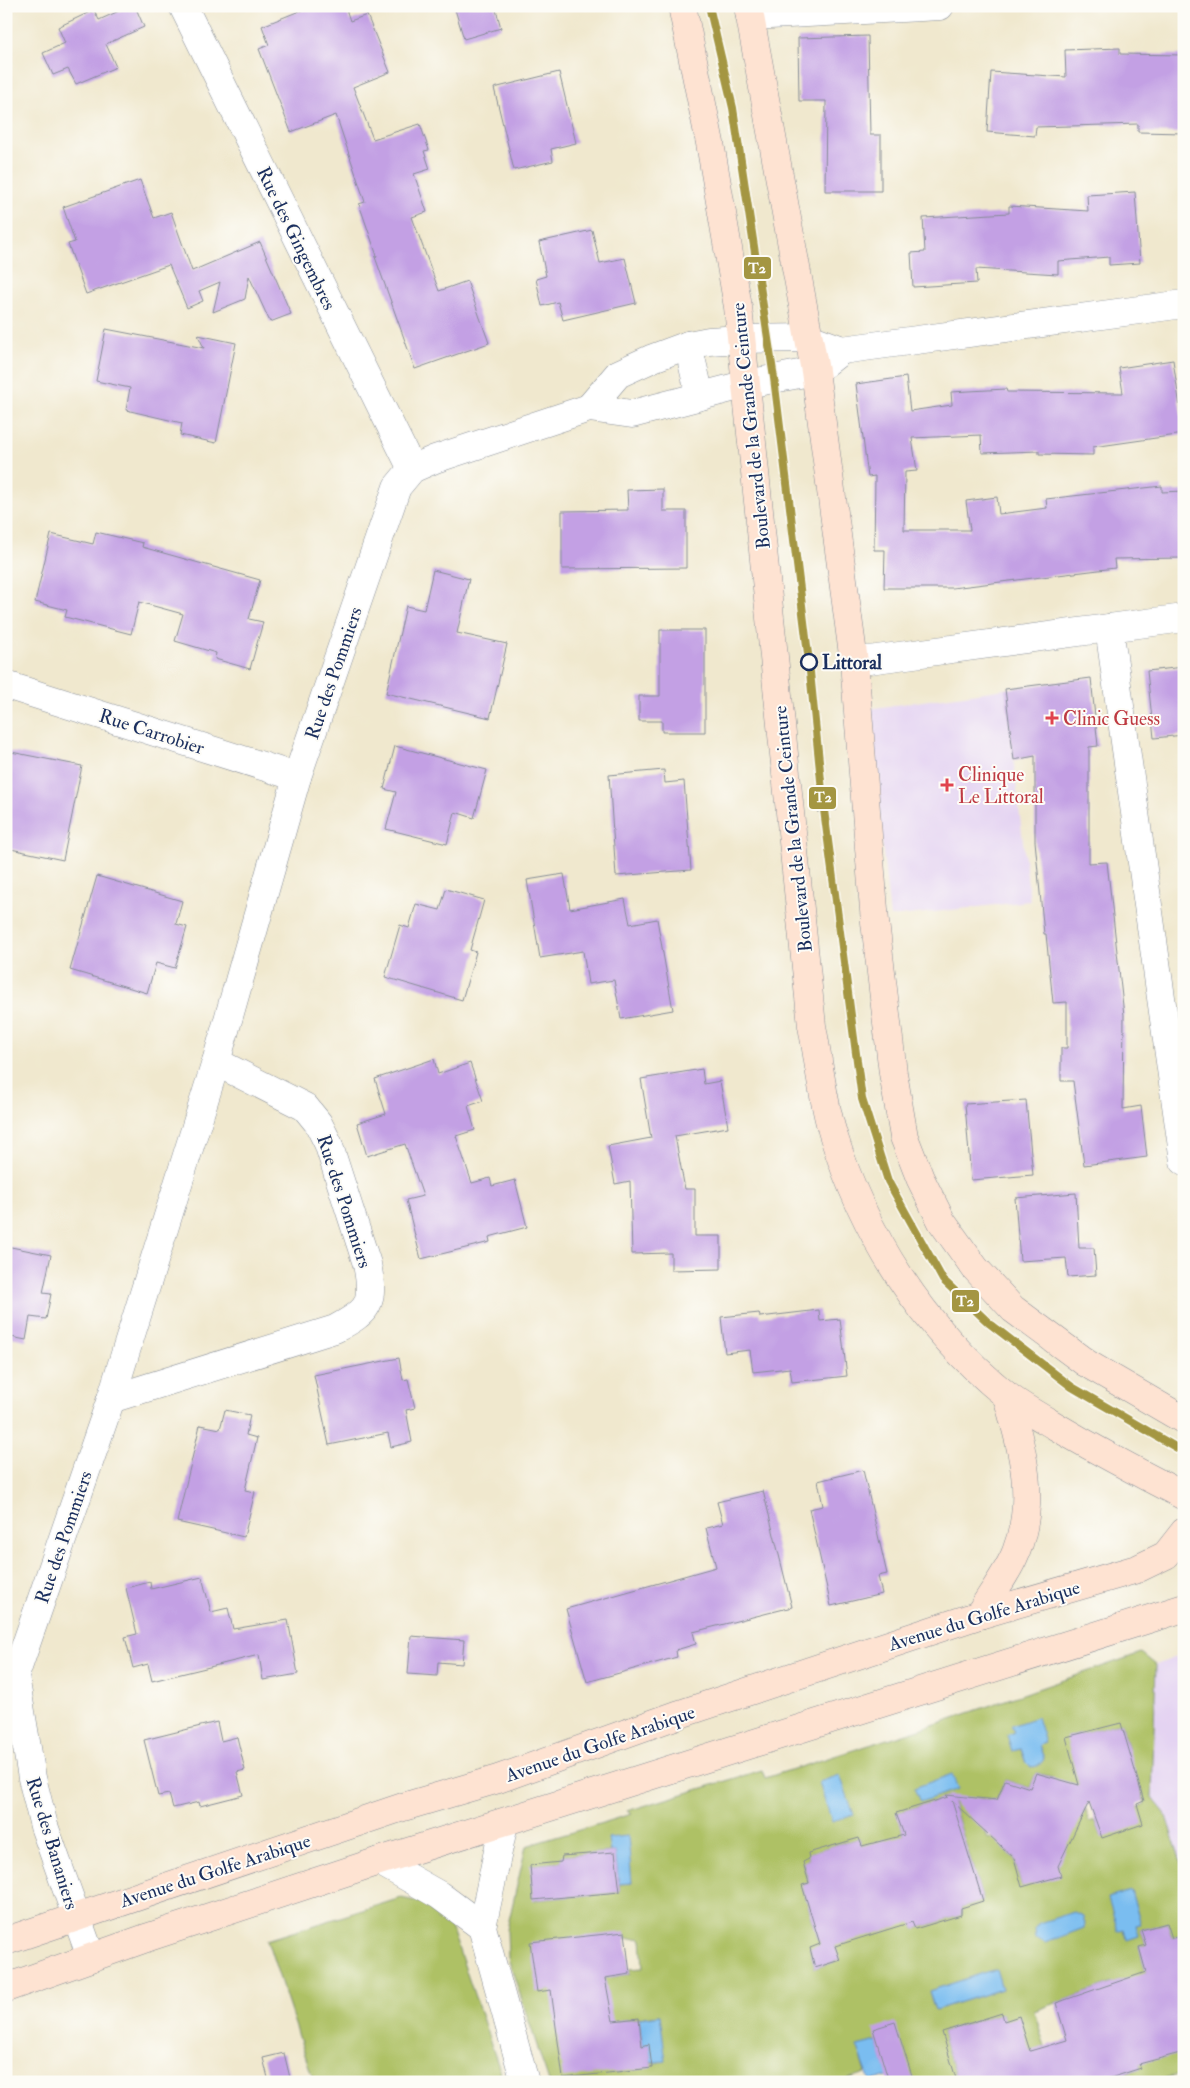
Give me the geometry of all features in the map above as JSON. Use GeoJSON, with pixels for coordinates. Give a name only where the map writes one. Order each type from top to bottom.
{"type":"FeatureCollection","features":[{"type":"Feature","properties":{"kind":"main road","name":"Boulevard de la Grande Ceinture"},"geometry":{"type":"LineString","coordinates":[[682,6],[710,143],[747,384],[812,1026],[832,1132],[852,1192],[887,1259],[928,1315],[967,1361],[1007,1396],[1100,1453],[1184,1496]]}},
{"type":"Feature","properties":{"kind":"main road"},"geometry":{"type":"LineString","coordinates":[[749,11],[815,370],[854,662],[864,806],[893,1073],[904,1137],[920,1178],[942,1222],[975,1268],[1014,1309],[1086,1363],[1184,1420]]}},
{"type":"Feature","properties":{"kind":"main road"},"geometry":{"type":"LineString","coordinates":[[979,1615],[1015,1554],[1026,1523],[1028,1495],[1021,1445],[1007,1396]]}},
{"type":"Feature","properties":{"kind":"main road","name":"Avenue du Golfe Arabique"},"geometry":{"type":"LineString","coordinates":[[6,1941],[403,1807],[498,1779],[680,1714],[979,1615],[1137,1569],[1166,1555],[1184,1532]]}},
{"type":"Feature","properties":{"kind":"main road"},"geometry":{"type":"LineString","coordinates":[[6,1988],[91,1957],[380,1861],[1183,1609]]}},
{"type":"Feature","properties":{"kind":"main road"},"geometry":{"type":"LineString","coordinates":[[498,1779],[504,1823]]}},
{"type":"Feature","properties":{"kind":"street","name":"Rue des Gingembres"},"geometry":{"type":"LineString","coordinates":[[183,6],[412,469]]}},
{"type":"Feature","properties":{"kind":"street"},"geometry":{"type":"LineString","coordinates":[[749,11],[940,6]]}},
{"type":"Feature","properties":{"kind":"street"},"geometry":{"type":"LineString","coordinates":[[588,408],[618,374],[688,345],[709,341],[809,338],[842,350],[1184,304]]}},
{"type":"Feature","properties":{"kind":"street"},"geometry":{"type":"LineString","coordinates":[[688,345],[700,396]]}},
{"type":"Feature","properties":{"kind":"street"},"geometry":{"type":"LineString","coordinates":[[412,469],[588,408],[632,414],[747,384],[815,370],[842,350]]}},
{"type":"Feature","properties":{"kind":"street","name":"Rue des Pommiers"},"geometry":{"type":"LineString","coordinates":[[10,1675],[111,1399],[216,1062],[297,777],[397,488],[412,469]]}},
{"type":"Feature","properties":{"kind":"street"},"geometry":{"type":"LineString","coordinates":[[854,662],[1184,618]]}},
{"type":"Feature","properties":{"kind":"street"},"geometry":{"type":"LineString","coordinates":[[1109,628],[1181,1156],[1184,1161]]}},
{"type":"Feature","properties":{"kind":"street","name":"Rue Carrobier"},"geometry":{"type":"LineString","coordinates":[[6,685],[297,777]]}},
{"type":"Feature","properties":{"kind":"street","name":"Rue des Pommiers"},"geometry":{"type":"LineString","coordinates":[[111,1399],[335,1330],[356,1318],[369,1304],[371,1284],[367,1264],[328,1143],[318,1123],[305,1107],[216,1062]]}},
{"type":"Feature","properties":{"kind":"street","name":"Rue des Bananiers"},"geometry":{"type":"LineString","coordinates":[[10,1675],[37,1802],[51,1849],[91,1957]]}},
{"type":"Feature","properties":{"kind":"street"},"geometry":{"type":"LineString","coordinates":[[504,1823],[482,1927],[525,2082]]}},
{"type":"Feature","properties":{"kind":"street"},"geometry":{"type":"LineString","coordinates":[[380,1861],[439,1895],[482,1927]]}},
{"type":"Feature","properties":{"kind":"path"},"geometry":{"type":"LineString","coordinates":[[792,814],[864,806]]}},
{"type":"Feature","properties":{"kind":"shaded area","name":"Clinique Le Littoral"},"geometry":{"type":"Polygon","coordinates":[[[1005,689],[1030,901],[890,917],[868,709],[1005,689]]]}},
{"type":"Feature","properties":{"kind":"shaded area"},"geometry":{"type":"Polygon","coordinates":[[[1184,1654],[1184,1872],[1165,1813],[1152,1798],[1156,1665],[1184,1654]]]}},
{"type":"Feature","properties":{"kind":"green space"},"geometry":{"type":"Polygon","coordinates":[[[1141,1653],[1156,1665],[1152,1797],[1165,1813],[1184,1872],[1184,1949],[1180,1936],[1172,1938],[1167,1923],[1141,1930],[1146,1945],[1139,1947],[1152,1993],[1184,2056],[1184,2073],[1153,2082],[1103,2082],[1141,2068],[1113,1983],[1034,2011],[1056,2082],[1009,2038],[1002,2013],[942,2032],[957,2082],[914,2082],[877,2041],[858,2046],[866,2073],[848,2079],[848,2082],[549,2082],[508,1958],[507,1929],[526,1846],[632,1814],[627,1811],[762,1770],[765,1778],[945,1721],[1141,1653]],[[1121,1723],[1067,1737],[1089,1822],[1095,1820],[1102,1837],[1134,1809],[1145,1804],[1138,1779],[1128,1783],[1128,1747],[1121,1723]],[[1012,1726],[1026,1763],[1044,1759],[1039,1745],[1045,1743],[1012,1726]],[[1036,1773],[1030,1788],[1005,1780],[997,1800],[976,1798],[988,1839],[1002,1834],[1009,1840],[1004,1849],[1014,1858],[1022,1887],[1058,1866],[1046,1802],[1053,1777],[1036,1773]],[[951,1796],[897,1813],[904,1835],[899,1881],[915,1929],[961,1915],[961,1908],[983,1901],[951,1796]],[[609,1838],[610,1852],[562,1856],[561,1862],[531,1865],[534,1900],[620,1892],[619,1884],[632,1883],[609,1838]],[[859,1838],[809,1853],[809,1859],[803,1863],[809,1883],[802,1885],[820,1944],[810,1949],[815,1968],[840,1960],[835,1946],[885,1911],[859,1838]],[[1131,1891],[1124,1929],[1127,1939],[1135,1925],[1140,1924],[1131,1891]],[[641,1938],[626,1939],[537,1991],[606,1985],[605,1978],[630,1974],[629,1969],[643,1968],[641,1938]],[[996,1970],[929,1991],[935,2010],[1002,1989],[996,1970]],[[660,2015],[557,2029],[651,2063],[665,2061],[660,2015]]]}},
{"type":"Feature","properties":{"kind":"green space"},"geometry":{"type":"Polygon","coordinates":[[[401,1898],[429,1905],[445,1917],[450,1924],[504,2082],[314,2082],[267,1940],[401,1898]]]}},
{"type":"Feature","properties":{"kind":"water"},"geometry":{"type":"Polygon","coordinates":[[[1037,1717],[1045,1743],[1039,1745],[1044,1759],[1039,1766],[1030,1767],[1026,1763],[1021,1749],[1012,1751],[1007,1735],[1014,1732],[1011,1726],[1037,1717]]]}},
{"type":"Feature","properties":{"kind":"water"},"geometry":{"type":"Polygon","coordinates":[[[952,1774],[958,1789],[920,1802],[914,1788],[952,1774]]]}},
{"type":"Feature","properties":{"kind":"water"},"geometry":{"type":"Polygon","coordinates":[[[840,1775],[854,1815],[832,1822],[819,1782],[840,1775]]]}},
{"type":"Feature","properties":{"kind":"water"},"geometry":{"type":"Polygon","coordinates":[[[628,1836],[632,1883],[619,1884],[615,1852],[610,1852],[608,1838],[628,1836]]]}},
{"type":"Feature","properties":{"kind":"water"},"geometry":{"type":"Polygon","coordinates":[[[1131,1891],[1141,1924],[1136,1925],[1139,1936],[1127,1940],[1124,1929],[1118,1931],[1108,1898],[1131,1891]]]}},
{"type":"Feature","properties":{"kind":"water"},"geometry":{"type":"Polygon","coordinates":[[[1074,1912],[1083,1916],[1084,1928],[1045,1943],[1036,1938],[1035,1928],[1039,1923],[1074,1912]]]}},
{"type":"Feature","properties":{"kind":"water"},"geometry":{"type":"Polygon","coordinates":[[[996,1969],[1002,1989],[935,2010],[929,1991],[996,1969]]]}},
{"type":"Feature","properties":{"kind":"water"},"geometry":{"type":"Polygon","coordinates":[[[660,2015],[666,2061],[651,2063],[649,2045],[642,2046],[639,2018],[660,2015]]]}},
{"type":"Feature","properties":{"kind":"water"},"geometry":{"type":"Polygon","coordinates":[[[877,2041],[888,2076],[870,2081],[857,2046],[877,2041]]]}},
{"type":"Feature","properties":{"kind":"building"},"geometry":{"type":"Polygon","coordinates":[[[130,6],[135,6],[144,27],[106,44],[116,67],[76,84],[68,69],[53,75],[43,53],[65,43],[58,27],[94,10],[99,20],[130,6]]]}},
{"type":"Feature","properties":{"kind":"building"},"geometry":{"type":"Polygon","coordinates":[[[312,6],[345,6],[350,21],[367,15],[390,72],[353,87],[373,139],[420,124],[429,150],[424,151],[430,169],[414,174],[427,212],[412,217],[439,291],[467,281],[489,343],[415,369],[375,257],[377,256],[359,204],[365,202],[336,115],[291,132],[259,49],[269,45],[262,26],[312,6]]]}},
{"type":"Feature","properties":{"kind":"building"},"geometry":{"type":"Polygon","coordinates":[[[454,6],[495,6],[501,28],[464,39],[454,6]]]}},
{"type":"Feature","properties":{"kind":"building"},"geometry":{"type":"Polygon","coordinates":[[[868,36],[870,135],[881,135],[881,191],[825,191],[826,101],[799,101],[798,38],[868,36]]]}},
{"type":"Feature","properties":{"kind":"building"},"geometry":{"type":"Polygon","coordinates":[[[1120,48],[1120,54],[1184,55],[1184,133],[1138,132],[1138,124],[1036,127],[1035,136],[987,132],[991,72],[1066,77],[1065,50],[1120,48]]]}},
{"type":"Feature","properties":{"kind":"building"},"geometry":{"type":"Polygon","coordinates":[[[559,72],[576,143],[551,149],[553,161],[514,170],[494,88],[559,72]]]}},
{"type":"Feature","properties":{"kind":"building"},"geometry":{"type":"Polygon","coordinates":[[[140,180],[154,218],[171,212],[192,271],[260,242],[291,314],[270,322],[249,276],[245,299],[213,312],[220,282],[199,291],[203,301],[187,308],[169,265],[86,294],[68,244],[75,242],[63,207],[140,180]]]}},
{"type":"Feature","properties":{"kind":"building"},"geometry":{"type":"Polygon","coordinates":[[[1135,192],[1140,263],[1109,265],[1109,257],[1058,261],[1058,274],[976,269],[977,283],[913,287],[911,253],[925,252],[923,218],[1009,213],[1009,206],[1088,211],[1087,195],[1135,192]]]}},
{"type":"Feature","properties":{"kind":"building"},"geometry":{"type":"Polygon","coordinates":[[[592,230],[600,263],[625,258],[636,303],[563,320],[558,302],[542,306],[536,279],[546,276],[539,242],[592,230]]]}},
{"type":"Feature","properties":{"kind":"building"},"geometry":{"type":"Polygon","coordinates":[[[106,329],[204,348],[198,335],[236,343],[216,443],[180,435],[182,423],[126,410],[130,388],[96,381],[106,329]]]}},
{"type":"Feature","properties":{"kind":"building"},"geometry":{"type":"Polygon","coordinates":[[[1173,360],[1184,434],[1093,447],[1093,455],[1039,454],[1039,451],[982,453],[981,435],[912,438],[917,471],[905,472],[904,530],[970,530],[966,501],[997,497],[999,514],[1047,508],[1046,499],[1162,486],[1162,492],[1184,491],[1184,558],[1114,559],[1115,568],[952,588],[884,588],[885,550],[874,550],[875,476],[868,477],[856,384],[906,377],[910,411],[952,405],[951,392],[1006,389],[1007,392],[1123,393],[1119,368],[1173,360]]]}},
{"type":"Feature","properties":{"kind":"building"},"geometry":{"type":"Polygon","coordinates":[[[663,489],[663,511],[686,511],[686,568],[562,569],[562,511],[628,510],[627,490],[663,489]]]}},
{"type":"Feature","properties":{"kind":"building"},"geometry":{"type":"Polygon","coordinates":[[[96,532],[143,543],[142,547],[260,580],[249,619],[263,622],[250,669],[215,659],[216,653],[175,641],[183,614],[139,602],[131,634],[65,617],[67,610],[35,602],[51,534],[93,544],[96,532]]]}},
{"type":"Feature","properties":{"kind":"building"},"geometry":{"type":"Polygon","coordinates":[[[433,570],[469,579],[457,633],[507,644],[490,718],[386,693],[406,606],[424,610],[433,570]]]}},
{"type":"Feature","properties":{"kind":"building"},"geometry":{"type":"Polygon","coordinates":[[[660,630],[705,630],[705,732],[662,732],[662,721],[639,721],[639,696],[660,696],[660,630]]]}},
{"type":"Feature","properties":{"kind":"building"},"geometry":{"type":"Polygon","coordinates":[[[1184,667],[1184,735],[1154,738],[1147,671],[1184,667]]]}},
{"type":"Feature","properties":{"kind":"building"},"geometry":{"type":"Polygon","coordinates":[[[1091,678],[1098,746],[1089,747],[1089,863],[1107,862],[1124,1015],[1123,1109],[1141,1106],[1147,1157],[1084,1165],[1073,1081],[1061,1081],[1061,1048],[1067,1048],[1067,1002],[1053,1003],[1046,934],[1044,934],[1035,841],[1035,756],[1014,760],[1005,689],[1091,678]]]}},
{"type":"Feature","properties":{"kind":"building"},"geometry":{"type":"Polygon","coordinates":[[[395,746],[487,770],[474,818],[455,812],[447,844],[386,829],[396,792],[384,789],[395,746]]]}},
{"type":"Feature","properties":{"kind":"building"},"geometry":{"type":"Polygon","coordinates":[[[6,751],[82,766],[63,860],[6,848],[6,751]]]}},
{"type":"Feature","properties":{"kind":"building"},"geometry":{"type":"Polygon","coordinates":[[[664,770],[665,783],[684,781],[691,870],[616,876],[609,775],[664,770]]]}},
{"type":"Feature","properties":{"kind":"building"},"geometry":{"type":"Polygon","coordinates":[[[564,874],[570,909],[625,899],[630,924],[657,919],[673,1010],[621,1019],[614,980],[588,984],[583,951],[540,958],[527,880],[564,874]]]}},
{"type":"Feature","properties":{"kind":"building"},"geometry":{"type":"Polygon","coordinates":[[[97,876],[182,901],[176,924],[187,927],[175,968],[156,963],[147,993],[70,970],[97,876]]]}},
{"type":"Feature","properties":{"kind":"building"},"geometry":{"type":"Polygon","coordinates":[[[446,889],[484,900],[470,950],[476,952],[462,1000],[385,977],[400,925],[409,928],[416,904],[440,910],[446,889]]]}},
{"type":"Feature","properties":{"kind":"building"},"geometry":{"type":"Polygon","coordinates":[[[434,1059],[438,1074],[470,1063],[483,1101],[468,1106],[475,1130],[456,1136],[472,1183],[490,1178],[492,1186],[515,1180],[527,1227],[489,1237],[490,1242],[421,1259],[406,1200],[423,1196],[405,1144],[367,1156],[357,1123],[386,1114],[375,1079],[434,1059]]]}},
{"type":"Feature","properties":{"kind":"building"},"geometry":{"type":"Polygon","coordinates":[[[702,1069],[704,1084],[720,1081],[728,1127],[675,1136],[685,1189],[695,1189],[695,1236],[721,1236],[721,1269],[671,1270],[671,1253],[632,1254],[630,1181],[615,1184],[608,1146],[651,1138],[641,1079],[702,1069]]]}},
{"type":"Feature","properties":{"kind":"building"},"geometry":{"type":"Polygon","coordinates":[[[1026,1100],[1033,1175],[971,1180],[965,1104],[1026,1100]]]}},
{"type":"Feature","properties":{"kind":"building"},"geometry":{"type":"Polygon","coordinates":[[[1076,1193],[1079,1248],[1094,1248],[1096,1275],[1068,1277],[1066,1258],[1020,1261],[1015,1198],[1076,1193]]]}},
{"type":"Feature","properties":{"kind":"building"},"geometry":{"type":"Polygon","coordinates":[[[6,1246],[51,1255],[43,1293],[51,1294],[46,1319],[30,1317],[26,1340],[6,1336],[6,1246]]]}},
{"type":"Feature","properties":{"kind":"building"},"geometry":{"type":"Polygon","coordinates":[[[819,1310],[820,1321],[840,1319],[847,1376],[792,1382],[790,1368],[753,1372],[750,1350],[725,1353],[721,1317],[759,1313],[760,1317],[819,1310]]]}},
{"type":"Feature","properties":{"kind":"building"},"geometry":{"type":"Polygon","coordinates":[[[399,1358],[403,1380],[408,1379],[415,1408],[406,1410],[412,1442],[391,1447],[388,1433],[329,1445],[314,1375],[399,1358]]]}},
{"type":"Feature","properties":{"kind":"building"},"geometry":{"type":"Polygon","coordinates":[[[225,1410],[250,1415],[246,1435],[257,1438],[245,1490],[255,1492],[244,1537],[177,1522],[200,1425],[220,1429],[225,1410]]]}},
{"type":"Feature","properties":{"kind":"building"},"geometry":{"type":"Polygon","coordinates":[[[863,1470],[887,1574],[878,1576],[882,1594],[831,1606],[809,1509],[823,1506],[818,1481],[863,1470]]]}},
{"type":"Feature","properties":{"kind":"building"},"geometry":{"type":"Polygon","coordinates":[[[763,1491],[792,1607],[693,1632],[696,1644],[676,1650],[677,1657],[587,1682],[566,1609],[716,1567],[706,1528],[723,1524],[717,1502],[763,1491]]]}},
{"type":"Feature","properties":{"kind":"building"},"geometry":{"type":"Polygon","coordinates":[[[202,1577],[211,1612],[228,1608],[233,1629],[288,1620],[298,1674],[263,1680],[259,1655],[152,1681],[148,1664],[133,1668],[125,1637],[137,1634],[126,1588],[150,1582],[151,1589],[202,1577]]]}},
{"type":"Feature","properties":{"kind":"building"},"geometry":{"type":"Polygon","coordinates":[[[411,1636],[464,1640],[462,1664],[438,1662],[437,1676],[408,1674],[411,1636]]]}},
{"type":"Feature","properties":{"kind":"building"},"geometry":{"type":"Polygon","coordinates":[[[217,1722],[221,1741],[237,1737],[245,1770],[237,1772],[243,1795],[200,1806],[199,1802],[173,1808],[169,1794],[158,1796],[144,1740],[217,1722]]]}},
{"type":"Feature","properties":{"kind":"building"},"geometry":{"type":"Polygon","coordinates":[[[1121,1723],[1144,1801],[1137,1804],[1143,1824],[1102,1838],[1089,1802],[1058,1866],[1061,1876],[1022,1887],[1014,1858],[952,1801],[983,1901],[961,1908],[961,1915],[915,1929],[912,1922],[835,1946],[840,1960],[815,1968],[810,1948],[820,1944],[802,1885],[809,1883],[803,1862],[809,1859],[808,1853],[859,1838],[862,1846],[904,1835],[896,1813],[948,1797],[946,1795],[997,1800],[1005,1780],[1030,1788],[1036,1773],[1079,1785],[1066,1737],[1121,1723]]]}},
{"type":"Feature","properties":{"kind":"building"},"geometry":{"type":"Polygon","coordinates":[[[615,1852],[620,1892],[533,1900],[530,1865],[561,1862],[562,1856],[615,1852]]]}},
{"type":"Feature","properties":{"kind":"building"},"geometry":{"type":"Polygon","coordinates":[[[1167,1923],[1172,1938],[1180,1936],[1184,1949],[1184,2052],[1139,2064],[1141,2068],[1098,2082],[957,2082],[942,2032],[1002,2013],[1004,2021],[1019,2016],[1030,2051],[1067,2040],[1056,2003],[1146,1972],[1139,1947],[1146,1945],[1141,1930],[1167,1923]]]}},
{"type":"Feature","properties":{"kind":"building"},"geometry":{"type":"Polygon","coordinates":[[[625,1932],[630,1974],[605,1978],[613,2021],[639,2018],[642,2046],[649,2044],[652,2068],[563,2078],[551,1990],[537,1992],[530,1942],[625,1932]]]}},
{"type":"Feature","properties":{"kind":"building"},"geometry":{"type":"Polygon","coordinates":[[[895,2022],[914,2082],[889,2082],[873,2029],[895,2022]]]}},
{"type":"Feature","properties":{"kind":"building"},"geometry":{"type":"Polygon","coordinates":[[[284,2053],[291,2082],[269,2082],[263,2058],[284,2053]]]}},
{"type":"Feature","properties":{"kind":"transit line","name":"T2"},"geometry":{"type":"LineString","coordinates":[[709,6],[733,108],[774,378],[809,662],[824,810],[862,1099],[888,1181],[943,1280],[989,1323],[1072,1387],[1184,1452]]}},
{"type":"Feature","properties":{"kind":"place","name":"Littoral"},"geometry":{"type":"Point","coordinates":[809,662]}},
{"type":"Feature","properties":{"kind":"place","name":"Clinic Guess"},"geometry":{"type":"Point","coordinates":[1052,718]}},
{"type":"Feature","properties":{"kind":"place","name":"Clinique Le Littoral"},"geometry":{"type":"Point","coordinates":[947,785]}}]}
